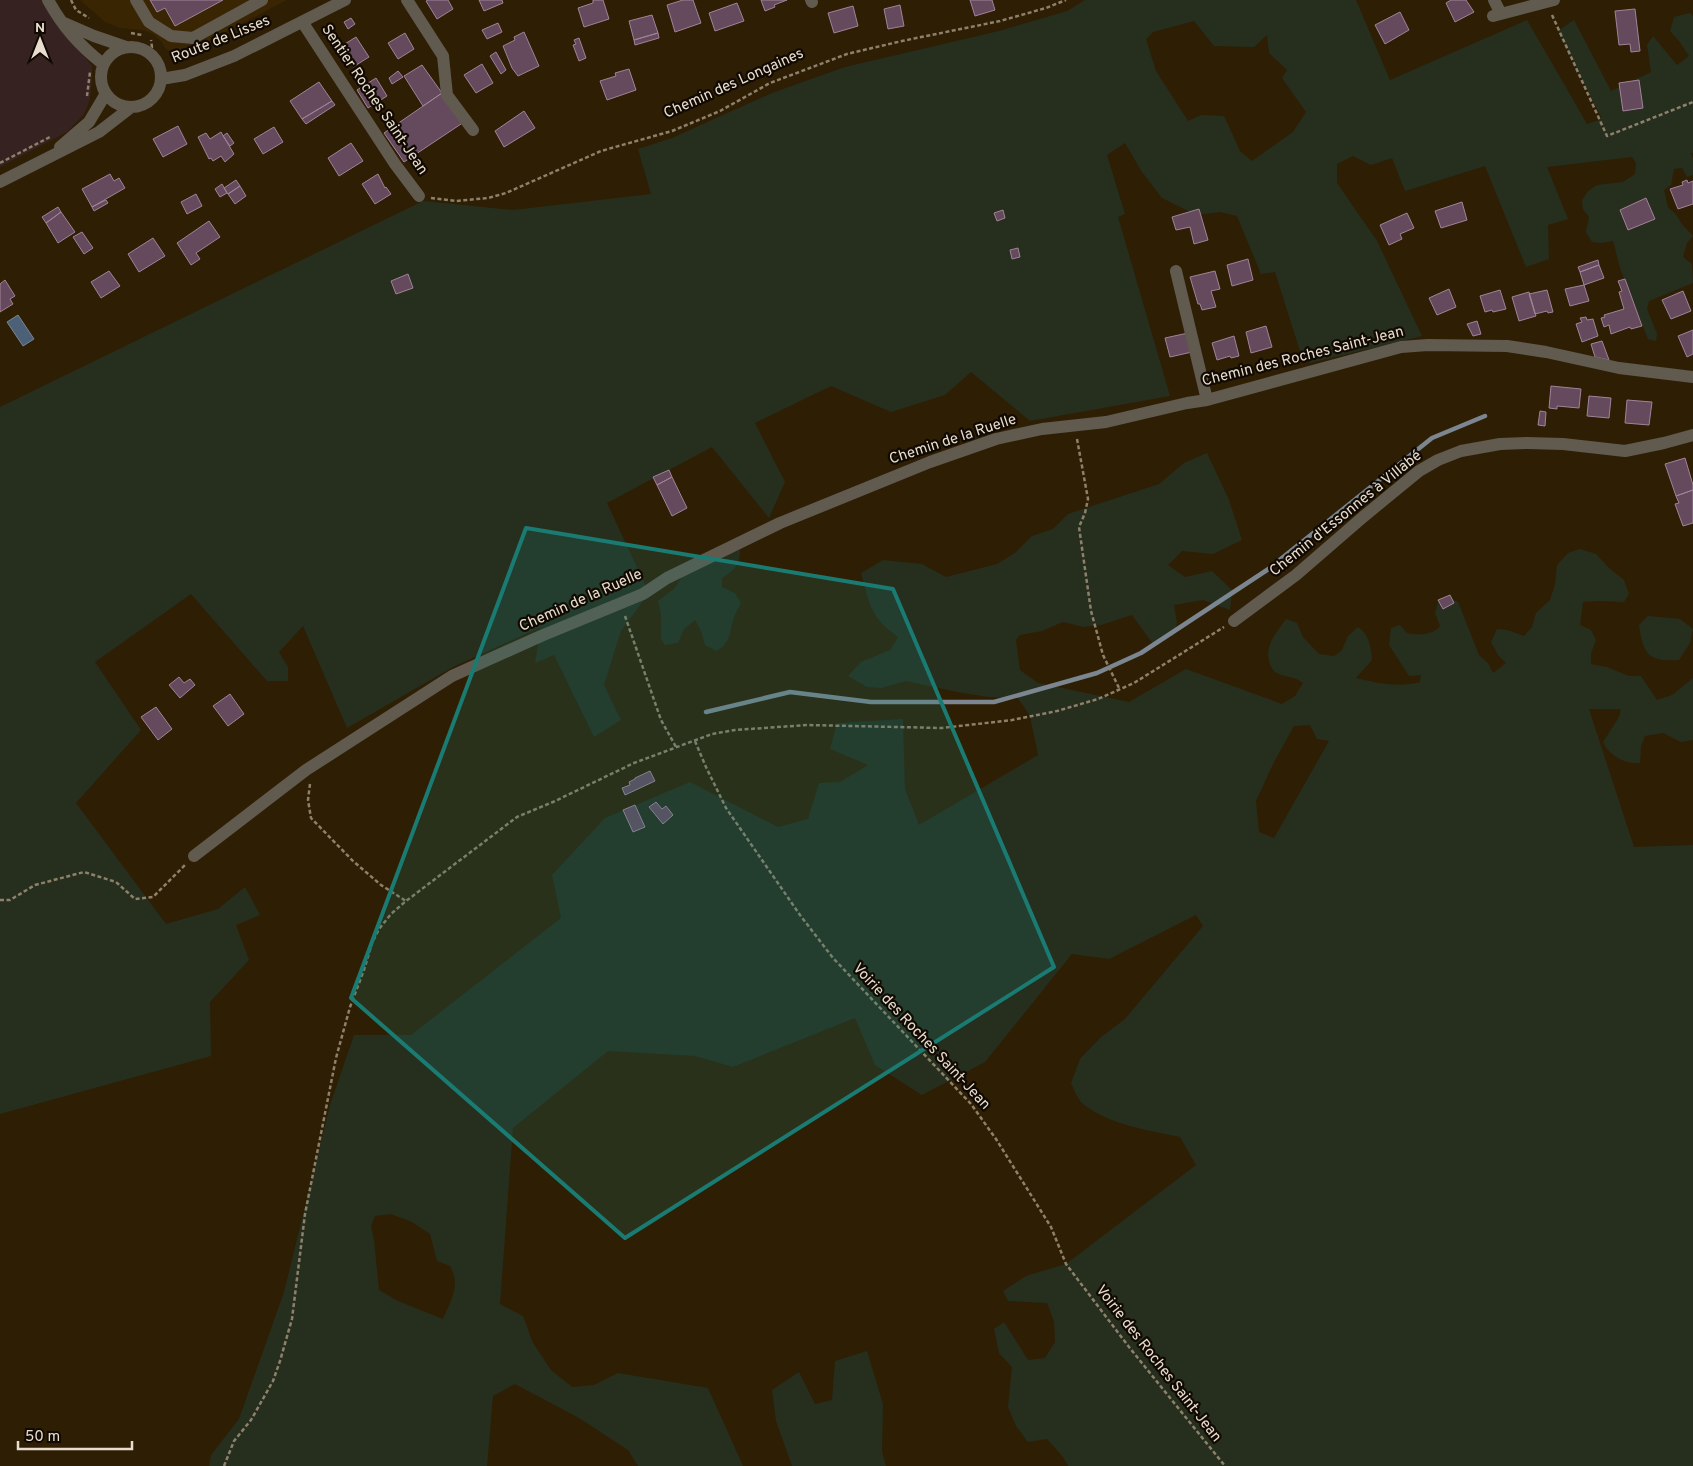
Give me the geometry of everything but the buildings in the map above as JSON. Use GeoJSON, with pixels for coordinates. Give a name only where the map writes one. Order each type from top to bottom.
{"type":"FeatureCollection","features":[{"type":"Feature","properties":{"kind":"street"},"geometry":{"type":"LineString","coordinates":[[48,0],[60,21],[84,48],[103,64]]}},
{"type":"Feature","properties":{"kind":"street"},"geometry":{"type":"LineString","coordinates":[[136,0],[149,22],[171,36],[193,38],[262,0]]}},
{"type":"Feature","properties":{"kind":"street","name":"Route de Lisses"},"geometry":{"type":"LineString","coordinates":[[161,79],[184,75],[234,56],[346,0]]}},
{"type":"Feature","properties":{"kind":"street"},"geometry":{"type":"LineString","coordinates":[[407,0],[443,56],[448,95],[473,130]]}},
{"type":"Feature","properties":{"kind":"street"},"geometry":{"type":"LineString","coordinates":[[1494,0],[1497,15],[1550,1]]}},
{"type":"Feature","properties":{"kind":"street"},"geometry":{"type":"LineString","coordinates":[[60,21],[126,47]]}},
{"type":"Feature","properties":{"kind":"street","name":"Sentier Roches Saint-Jean"},"geometry":{"type":"LineString","coordinates":[[303,22],[394,164],[420,196]]}},
{"type":"Feature","properties":{"kind":"street"},"geometry":{"type":"LineString","coordinates":[[126,47],[150,47],[158,64],[161,79],[159,88],[148,103],[139,107],[130,108],[112,102],[105,95],[100,80],[103,64],[108,56],[116,50],[126,47]]}},
{"type":"Feature","properties":{"kind":"street"},"geometry":{"type":"LineString","coordinates":[[44,160],[89,122],[105,95]]}},
{"type":"Feature","properties":{"kind":"street"},"geometry":{"type":"LineString","coordinates":[[0,182],[99,132],[130,108]]}},
{"type":"Feature","properties":{"kind":"street"},"geometry":{"type":"LineString","coordinates":[[1176,270],[1207,400]]}},
{"type":"Feature","properties":{"kind":"street","name":"Chemin des Roches Saint-Jean"},"geometry":{"type":"LineString","coordinates":[[1042,429],[1106,422],[1207,400],[1401,347],[1428,345],[1521,348],[1619,368],[1693,378]]}},
{"type":"Feature","properties":{"kind":"street","name":"Chemin de la Ruelle"},"geometry":{"type":"LineString","coordinates":[[194,856],[306,770],[452,676],[541,636],[628,601],[643,594],[667,578],[780,523],[930,462],[996,439],[1042,429]]}},
{"type":"Feature","properties":{"kind":"street","name":"Chemin d'Essonnes à Villabé"},"geometry":{"type":"LineString","coordinates":[[1234,621],[1296,575],[1363,516],[1419,471],[1453,454],[1478,447],[1527,443],[1563,444],[1625,451],[1693,435]]}},
{"type":"Feature","properties":{"kind":"path"},"geometry":{"type":"LineString","coordinates":[[71,0],[76,10]]}},
{"type":"Feature","properties":{"kind":"path","name":"Chemin des Longaines"},"geometry":{"type":"LineString","coordinates":[[420,196],[456,201],[488,198],[601,151],[672,131],[720,111],[770,83],[847,54],[902,40],[1000,22],[1066,0]]}},
{"type":"Feature","properties":{"kind":"path"},"geometry":{"type":"LineString","coordinates":[[1550,1],[1607,136],[1693,102]]}},
{"type":"Feature","properties":{"kind":"path"},"geometry":{"type":"LineString","coordinates":[[86,100],[90,86]]}},
{"type":"Feature","properties":{"kind":"path"},"geometry":{"type":"LineString","coordinates":[[0,163],[53,135]]}},
{"type":"Feature","properties":{"kind":"path"},"geometry":{"type":"LineString","coordinates":[[1074,426],[1088,499],[1079,527],[1091,611],[1107,662],[1120,690]]}},
{"type":"Feature","properties":{"kind":"path"},"geometry":{"type":"LineString","coordinates":[[628,601],[626,616],[661,720],[676,747]]}},
{"type":"Feature","properties":{"kind":"path"},"geometry":{"type":"LineString","coordinates":[[224,1466],[234,1441],[251,1420],[272,1381],[280,1361],[292,1318],[304,1214],[336,1058],[350,1007],[372,943],[379,929],[391,914],[406,901],[517,817],[553,802],[634,762],[712,734],[742,729],[807,725],[942,728],[1012,720],[1057,711],[1098,700],[1120,690],[1167,664],[1234,621]]}},
{"type":"Feature","properties":{"kind":"path","name":"Voirie des Roches Saint-Jean"},"geometry":{"type":"LineString","coordinates":[[695,740],[726,808],[800,916],[833,958],[971,1104],[996,1139],[1051,1227],[1066,1264],[1129,1347],[1226,1466]]}},
{"type":"Feature","properties":{"kind":"path"},"geometry":{"type":"LineString","coordinates":[[306,770],[310,778],[308,800],[311,818],[353,861],[381,885],[406,901]]}},
{"type":"Feature","properties":{"kind":"path"},"geometry":{"type":"LineString","coordinates":[[0,900],[10,900],[35,885],[84,872],[116,882],[135,900],[153,898],[194,856]]}},
{"type":"Feature","properties":{"kind":"highlighted area"},"geometry":{"type":"Polygon","coordinates":[[[526,528],[893,589],[1054,967],[625,1238],[351,998],[526,528]]]}},
{"type":"Feature","properties":{"kind":"shaded area"},"geometry":{"type":"Polygon","coordinates":[[[0,0],[46,0],[58,22],[92,66],[92,80],[90,99],[84,114],[67,132],[0,167],[0,0]]]}},
{"type":"Feature","properties":{"kind":"shaded area"},"geometry":{"type":"Polygon","coordinates":[[[80,0],[287,0],[178,57],[165,48],[153,34],[143,30],[120,28],[105,22],[80,0]]]}},
{"type":"Feature","properties":{"kind":"green space"},"geometry":{"type":"Polygon","coordinates":[[[1085,0],[1356,0],[1390,80],[1527,20],[1587,124],[1602,119],[1558,31],[1574,20],[1611,91],[1651,72],[1647,45],[1653,36],[1677,65],[1689,56],[1670,31],[1674,17],[1690,13],[1693,16],[1693,153],[1691,153],[1693,175],[1687,177],[1682,168],[1674,169],[1671,185],[1664,190],[1668,207],[1693,236],[1687,243],[1683,257],[1692,264],[1693,283],[1649,301],[1647,309],[1657,334],[1656,341],[1648,339],[1620,268],[1613,241],[1592,242],[1586,232],[1589,217],[1583,209],[1582,200],[1588,191],[1597,185],[1623,182],[1635,174],[1636,163],[1632,157],[1547,167],[1568,219],[1548,225],[1549,259],[1526,267],[1485,166],[1405,191],[1392,158],[1371,165],[1353,156],[1337,164],[1337,183],[1377,241],[1422,336],[1310,363],[1300,351],[1275,272],[1261,274],[1237,216],[1220,212],[1196,215],[1162,198],[1142,172],[1125,143],[1107,155],[1125,214],[1118,217],[1170,396],[1030,421],[971,372],[945,395],[891,412],[831,386],[755,423],[785,482],[769,518],[712,447],[607,503],[649,593],[621,631],[604,685],[621,720],[594,737],[554,655],[535,663],[541,627],[453,667],[347,728],[303,626],[279,652],[288,667],[288,681],[267,681],[191,594],[95,662],[141,730],[76,803],[166,924],[218,909],[245,887],[260,915],[236,925],[249,960],[210,1002],[211,1056],[0,1114],[0,407],[423,201],[513,210],[651,194],[638,149],[672,138],[772,93],[845,67],[999,31],[1067,11],[1085,0]],[[1194,21],[1153,32],[1146,39],[1156,71],[1188,121],[1201,115],[1224,116],[1240,151],[1252,161],[1293,132],[1306,112],[1282,78],[1287,70],[1269,53],[1267,35],[1254,47],[1214,46],[1194,21]]]}},
{"type":"Feature","properties":{"kind":"green space"},"geometry":{"type":"Polygon","coordinates":[[[1207,453],[1229,500],[1242,540],[1213,554],[1182,551],[1168,565],[1185,577],[1212,571],[1232,590],[1230,610],[1203,600],[1174,605],[1177,623],[1174,635],[1153,644],[1132,615],[1101,625],[1084,627],[1063,622],[1042,631],[1020,635],[1016,640],[1020,670],[1038,683],[1129,702],[1186,669],[1282,704],[1295,696],[1303,683],[1277,673],[1269,661],[1270,644],[1286,619],[1297,623],[1303,637],[1319,654],[1334,656],[1342,650],[1348,636],[1358,627],[1367,637],[1372,660],[1356,678],[1388,684],[1412,684],[1420,682],[1421,675],[1409,676],[1389,645],[1391,628],[1400,625],[1407,633],[1425,634],[1433,632],[1440,626],[1435,613],[1438,602],[1448,597],[1458,602],[1479,655],[1488,663],[1493,673],[1506,663],[1498,655],[1491,642],[1497,629],[1507,630],[1524,636],[1532,627],[1536,613],[1550,600],[1555,584],[1557,565],[1568,553],[1580,549],[1596,554],[1624,580],[1629,594],[1624,602],[1583,602],[1580,625],[1591,630],[1596,640],[1591,653],[1591,664],[1607,667],[1629,676],[1641,676],[1657,700],[1672,695],[1693,678],[1693,740],[1681,742],[1663,733],[1645,736],[1641,746],[1640,763],[1618,758],[1609,751],[1603,742],[1619,717],[1621,709],[1589,709],[1634,847],[1693,845],[1693,1466],[1068,1466],[1063,1457],[1047,1439],[1028,1442],[1016,1426],[1008,1407],[1012,1367],[999,1353],[994,1329],[1004,1322],[1028,1360],[1045,1358],[1055,1342],[1054,1321],[1047,1303],[1008,1301],[1003,1291],[1026,1276],[1066,1264],[1196,1165],[1180,1137],[1129,1126],[1104,1117],[1082,1103],[1071,1083],[1080,1059],[1100,1038],[1125,1019],[1203,926],[1196,915],[1109,959],[1072,954],[985,1062],[922,1095],[875,1065],[855,1018],[733,1067],[695,1056],[608,1051],[513,1128],[500,1304],[523,1316],[533,1343],[551,1370],[572,1387],[594,1385],[618,1373],[708,1388],[743,1466],[638,1466],[628,1450],[579,1418],[515,1384],[493,1396],[487,1466],[209,1466],[211,1455],[239,1419],[284,1292],[330,1105],[354,1035],[411,1035],[561,918],[552,875],[605,818],[690,782],[778,827],[808,819],[819,783],[840,782],[868,765],[830,749],[837,723],[903,719],[905,789],[919,825],[1038,755],[1030,716],[1018,698],[988,697],[906,681],[882,688],[867,687],[848,676],[861,662],[890,650],[898,637],[882,623],[872,610],[861,573],[883,560],[922,564],[946,577],[997,564],[1015,553],[1032,536],[1053,529],[1068,514],[1159,484],[1184,463],[1207,453]],[[1310,725],[1294,726],[1274,762],[1256,801],[1259,832],[1274,838],[1329,741],[1317,739],[1310,725]],[[391,1214],[375,1216],[371,1226],[379,1290],[398,1301],[443,1319],[455,1287],[455,1280],[450,1266],[437,1261],[430,1234],[412,1222],[391,1214]]]}},
{"type":"Feature","properties":{"kind":"green space"},"geometry":{"type":"Polygon","coordinates":[[[728,544],[740,550],[740,555],[736,567],[722,578],[722,587],[735,593],[741,603],[734,617],[731,632],[725,645],[716,651],[705,645],[695,620],[684,629],[678,643],[665,645],[661,639],[661,615],[658,601],[675,588],[682,576],[728,544]]]}},
{"type":"Feature","properties":{"kind":"green space"},"geometry":{"type":"Polygon","coordinates":[[[1648,616],[1680,619],[1693,629],[1690,643],[1679,660],[1654,658],[1646,650],[1639,625],[1648,616]]]}},
{"type":"Feature","properties":{"kind":"green space"},"geometry":{"type":"Polygon","coordinates":[[[867,1351],[883,1404],[882,1451],[886,1466],[792,1466],[776,1421],[772,1390],[799,1372],[815,1404],[832,1400],[835,1361],[867,1351]]]}},
{"type":"Feature","properties":{"kind":"water"},"geometry":{"type":"Polygon","coordinates":[[[18,315],[34,339],[23,346],[7,322],[18,315]]]}},
{"type":"Feature","properties":{"kind":"waterway"},"geometry":{"type":"LineString","coordinates":[[706,712],[790,692],[871,702],[994,702],[1097,673],[1141,653],[1267,570],[1432,438],[1485,416]]}}]}
